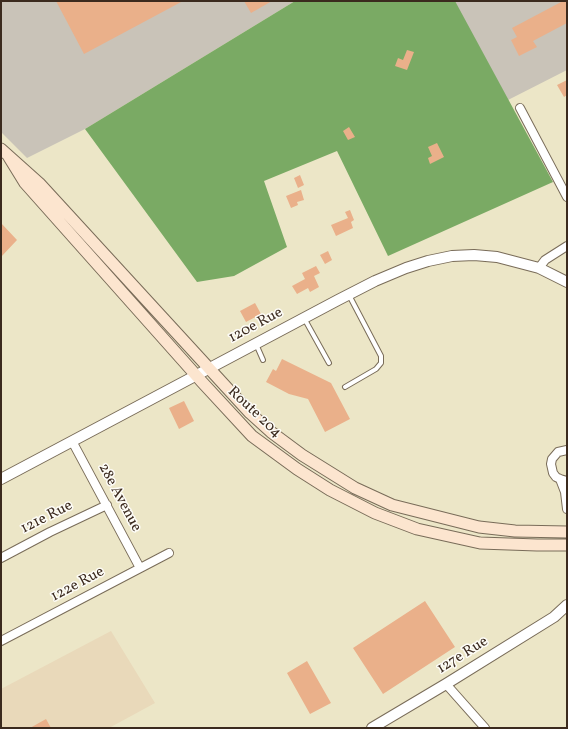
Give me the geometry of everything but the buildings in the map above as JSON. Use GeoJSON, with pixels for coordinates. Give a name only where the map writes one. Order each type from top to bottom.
{"type":"FeatureCollection","features":[{"type":"Feature","properties":{"kind":"main road","name":"Route 204"},"geometry":{"type":"LineString","coordinates":[[5,153],[44,188],[250,413],[302,455],[355,488],[392,505],[479,527],[515,531],[567,532]]}},
{"type":"Feature","properties":{"kind":"main road","name":"Route 204"},"geometry":{"type":"LineString","coordinates":[[5,153],[25,183],[252,436],[297,469],[330,490],[376,513],[417,529],[480,542],[537,546],[567,545]]}},
{"type":"Feature","properties":{"kind":"street"},"geometry":{"type":"LineString","coordinates":[[520,108],[567,197]]}},
{"type":"Feature","properties":{"kind":"street"},"geometry":{"type":"LineString","coordinates":[[539,268],[545,260],[567,246]]}},
{"type":"Feature","properties":{"kind":"street","name":"120e Rue"},"geometry":{"type":"LineString","coordinates":[[1,479],[349,294],[406,268],[428,261],[452,256],[474,255],[497,257],[539,268],[567,282]]}},
{"type":"Feature","properties":{"kind":"street","name":"28e Avenue"},"geometry":{"type":"LineString","coordinates":[[72,441],[140,568]]}},
{"type":"Feature","properties":{"kind":"street"},"geometry":{"type":"LineString","coordinates":[[567,450],[562,450],[555,455],[551,464],[553,473],[564,480],[567,509]]}},
{"type":"Feature","properties":{"kind":"street","name":"121e Rue"},"geometry":{"type":"LineString","coordinates":[[1,558],[50,532],[107,505]]}},
{"type":"Feature","properties":{"kind":"street","name":"122e Rue"},"geometry":{"type":"LineString","coordinates":[[1,641],[169,553]]}},
{"type":"Feature","properties":{"kind":"street","name":"127e Rue"},"geometry":{"type":"LineString","coordinates":[[372,728],[554,617],[567,605]]}},
{"type":"Feature","properties":{"kind":"street"},"geometry":{"type":"LineString","coordinates":[[446,684],[485,728]]}},
{"type":"Feature","properties":{"kind":"lane"},"geometry":{"type":"LineString","coordinates":[[345,387],[376,369],[381,363],[381,356],[349,294]]}},
{"type":"Feature","properties":{"kind":"lane"},"geometry":{"type":"LineString","coordinates":[[304,318],[329,363]]}},
{"type":"Feature","properties":{"kind":"lane"},"geometry":{"type":"LineString","coordinates":[[255,344],[264,360]]}},
{"type":"Feature","properties":{"kind":"shaded area"},"geometry":{"type":"Polygon","coordinates":[[[1,1],[295,1],[85,129],[27,158],[1,132],[1,1]]]}},
{"type":"Feature","properties":{"kind":"shaded area"},"geometry":{"type":"Polygon","coordinates":[[[454,1],[567,1],[567,70],[508,100],[454,1]]]}},
{"type":"Feature","properties":{"kind":"shaded area"},"geometry":{"type":"Polygon","coordinates":[[[111,631],[155,703],[109,728],[1,728],[1,689],[111,631]]]}},
{"type":"Feature","properties":{"kind":"green space"},"geometry":{"type":"Polygon","coordinates":[[[295,1],[455,1],[553,182],[388,256],[337,151],[264,181],[287,247],[234,276],[197,282],[85,129],[295,1]]]}}]}
